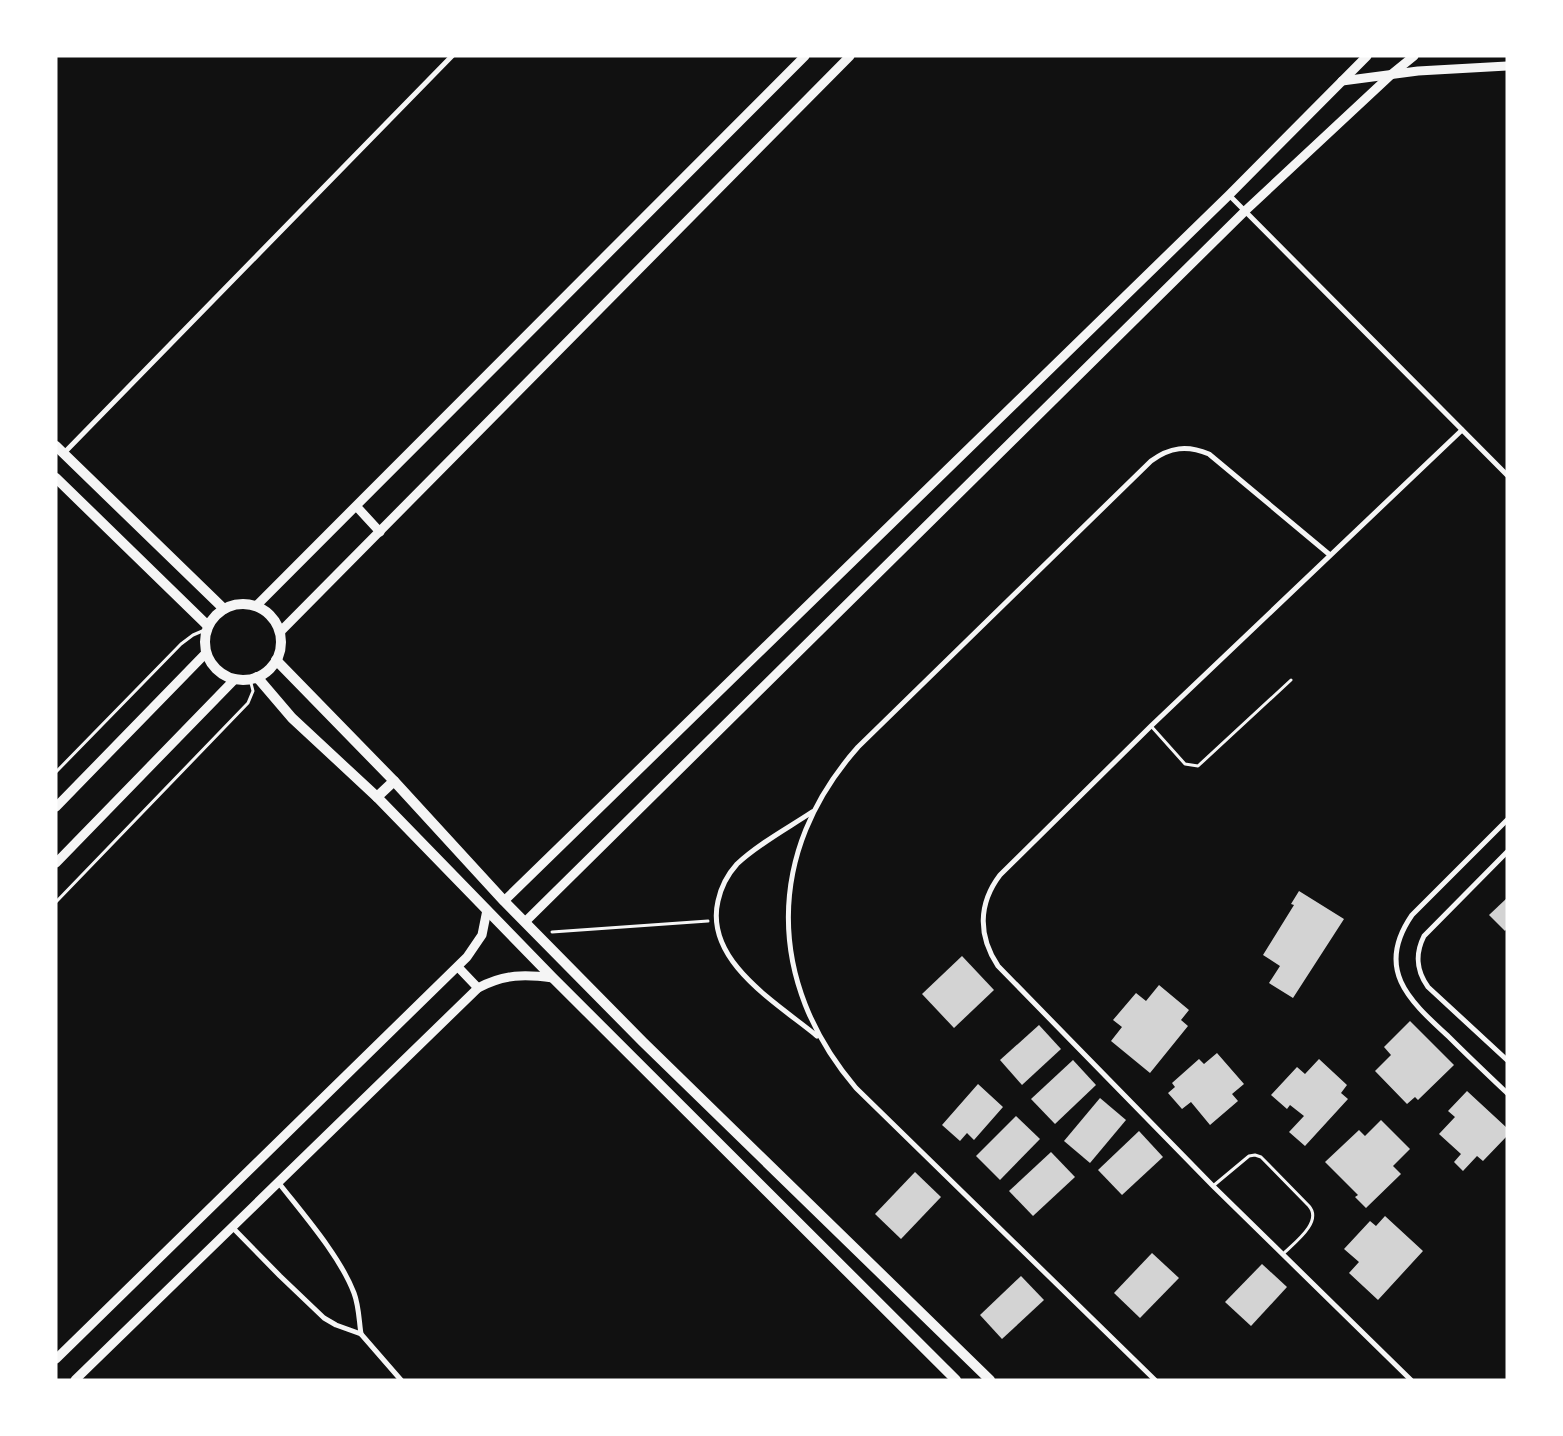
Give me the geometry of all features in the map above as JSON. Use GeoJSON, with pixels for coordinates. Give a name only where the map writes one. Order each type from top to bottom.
{"type":"FeatureCollection","features":[{"type":"Feature","properties":{"kind":"main road"},"geometry":{"type":"LineString","coordinates":[[60,450],[224,609]]}},
{"type":"Feature","properties":{"kind":"main road"},"geometry":{"type":"LineString","coordinates":[[56,478],[207,628]]}},
{"type":"Feature","properties":{"kind":"main road"},"geometry":{"type":"LineString","coordinates":[[240,604],[256,606],[271,617],[280,632],[281,642],[276,660],[264,673],[254,678],[236,679],[217,670],[206,653],[204,641],[207,628],[224,609],[240,604]]}},
{"type":"Feature","properties":{"kind":"main road"},"geometry":{"type":"LineString","coordinates":[[276,660],[394,781],[504,901],[643,1042],[990,1380]]}},
{"type":"Feature","properties":{"kind":"main road"},"geometry":{"type":"LineString","coordinates":[[254,678],[292,718],[377,797],[553,978],[956,1380]]}},
{"type":"Feature","properties":{"kind":"main road"},"geometry":{"type":"LineString","coordinates":[[377,797],[394,781]]}},
{"type":"Feature","properties":{"kind":"main road"},"geometry":{"type":"LineString","coordinates":[[630,1055],[643,1042]]}},
{"type":"Feature","properties":{"kind":"street"},"geometry":{"type":"LineString","coordinates":[[60,450],[452,56]]}},
{"type":"Feature","properties":{"kind":"street"},"geometry":{"type":"LineString","coordinates":[[256,606],[357,507],[805,56]]}},
{"type":"Feature","properties":{"kind":"street"},"geometry":{"type":"LineString","coordinates":[[280,632],[850,56]]}},
{"type":"Feature","properties":{"kind":"street"},"geometry":{"type":"LineString","coordinates":[[504,901],[1229,194],[1367,56]]}},
{"type":"Feature","properties":{"kind":"street"},"geometry":{"type":"LineString","coordinates":[[525,922],[1245,211],[1393,73],[1414,56]]}},
{"type":"Feature","properties":{"kind":"street"},"geometry":{"type":"LineString","coordinates":[[1342,81],[1393,73],[1507,66]]}},
{"type":"Feature","properties":{"kind":"street"},"geometry":{"type":"LineString","coordinates":[[1229,194],[1507,475]]}},
{"type":"Feature","properties":{"kind":"street"},"geometry":{"type":"LineString","coordinates":[[1411,1380],[1213,1186],[998,966],[991,955],[983,931],[986,901],[1000,875],[1151,726],[1462,430]]}},
{"type":"Feature","properties":{"kind":"street"},"geometry":{"type":"LineString","coordinates":[[1156,1380],[856,1088],[835,1063],[805,1006],[797,982],[789,933],[788,908],[795,858],[812,811],[838,769],[858,747],[1161,454],[1185,447],[1209,454],[1330,555]]}},
{"type":"Feature","properties":{"kind":"street"},"geometry":{"type":"LineString","coordinates":[[357,507],[380,532]]}},
{"type":"Feature","properties":{"kind":"street"},"geometry":{"type":"LineString","coordinates":[[56,807],[206,653]]}},
{"type":"Feature","properties":{"kind":"street"},"geometry":{"type":"LineString","coordinates":[[56,863],[236,679]]}},
{"type":"Feature","properties":{"kind":"street"},"geometry":{"type":"LineString","coordinates":[[812,811],[734,868],[719,895],[716,920],[721,943],[733,964],[821,1039]]}},
{"type":"Feature","properties":{"kind":"street"},"geometry":{"type":"LineString","coordinates":[[1507,820],[1412,915],[1401,934],[1396,956],[1400,980],[1412,1002],[1507,1093]]}},
{"type":"Feature","properties":{"kind":"street"},"geometry":{"type":"LineString","coordinates":[[1507,852],[1424,936],[1420,945],[1418,964],[1428,987],[1507,1060]]}},
{"type":"Feature","properties":{"kind":"street"},"geometry":{"type":"LineString","coordinates":[[56,1359],[458,967],[476,947],[482,935],[487,910]]}},
{"type":"Feature","properties":{"kind":"street"},"geometry":{"type":"LineString","coordinates":[[458,967],[478,988]]}},
{"type":"Feature","properties":{"kind":"street"},"geometry":{"type":"LineString","coordinates":[[75,1380],[478,988],[505,976],[519,975],[553,978]]}},
{"type":"Feature","properties":{"kind":"street"},"geometry":{"type":"LineString","coordinates":[[278,1182],[319,1236],[349,1282],[358,1307],[361,1334]]}},
{"type":"Feature","properties":{"kind":"street"},"geometry":{"type":"LineString","coordinates":[[232,1227],[324,1318],[336,1325],[361,1334],[401,1380]]}},
{"type":"Feature","properties":{"kind":"lane"},"geometry":{"type":"LineString","coordinates":[[56,772],[181,644],[207,628]]}},
{"type":"Feature","properties":{"kind":"lane"},"geometry":{"type":"LineString","coordinates":[[56,902],[248,703],[253,691],[254,678]]}},
{"type":"Feature","properties":{"kind":"lane"},"geometry":{"type":"LineString","coordinates":[[1151,726],[1185,764],[1198,766],[1291,680]]}},
{"type":"Feature","properties":{"kind":"lane"},"geometry":{"type":"LineString","coordinates":[[1213,1186],[1249,1156],[1255,1155],[1265,1161],[1314,1213],[1312,1223],[1283,1255]]}},
{"type":"Feature","properties":{"kind":"path"},"geometry":{"type":"LineString","coordinates":[[535,933],[716,920]]}},
{"type":"Feature","properties":{"kind":"building"},"geometry":{"type":"Polygon","coordinates":[[[1299,891],[1344,919],[1293,998],[1269,983],[1280,966],[1263,955],[1294,905],[1291,904],[1299,891]]]}},
{"type":"Feature","properties":{"kind":"building"},"geometry":{"type":"Polygon","coordinates":[[[1507,898],[1507,928],[1505,931],[1489,915],[1507,898]]]}},
{"type":"Feature","properties":{"kind":"building"},"geometry":{"type":"Polygon","coordinates":[[[962,956],[994,990],[954,1028],[922,994],[962,956]]]}},
{"type":"Feature","properties":{"kind":"building"},"geometry":{"type":"Polygon","coordinates":[[[1159,985],[1189,1010],[1181,1020],[1188,1026],[1150,1073],[1111,1041],[1122,1027],[1113,1020],[1136,993],[1146,1001],[1159,985]]]}},
{"type":"Feature","properties":{"kind":"building"},"geometry":{"type":"Polygon","coordinates":[[[1410,1021],[1454,1065],[1418,1100],[1415,1097],[1407,1104],[1375,1071],[1391,1055],[1384,1047],[1410,1021]]]}},
{"type":"Feature","properties":{"kind":"building"},"geometry":{"type":"Polygon","coordinates":[[[1039,1025],[1061,1049],[1022,1085],[1000,1060],[1039,1025]]]}},
{"type":"Feature","properties":{"kind":"building"},"geometry":{"type":"Polygon","coordinates":[[[1217,1053],[1244,1084],[1232,1094],[1238,1101],[1210,1125],[1191,1102],[1182,1109],[1168,1093],[1175,1087],[1172,1083],[1199,1059],[1204,1064],[1217,1053]]]}},
{"type":"Feature","properties":{"kind":"building"},"geometry":{"type":"Polygon","coordinates":[[[1319,1059],[1347,1085],[1341,1093],[1348,1099],[1305,1146],[1289,1132],[1304,1116],[1290,1105],[1287,1109],[1271,1095],[1297,1067],[1305,1074],[1319,1059]]]}},
{"type":"Feature","properties":{"kind":"building"},"geometry":{"type":"Polygon","coordinates":[[[1073,1060],[1096,1085],[1055,1124],[1031,1099],[1073,1060]]]}},
{"type":"Feature","properties":{"kind":"building"},"geometry":{"type":"Polygon","coordinates":[[[978,1084],[1003,1107],[974,1140],[967,1133],[960,1141],[942,1125],[978,1084]]]}},
{"type":"Feature","properties":{"kind":"building"},"geometry":{"type":"Polygon","coordinates":[[[1467,1091],[1507,1128],[1507,1136],[1483,1161],[1477,1156],[1463,1171],[1454,1162],[1461,1154],[1439,1134],[1455,1117],[1448,1111],[1467,1091]]]}},
{"type":"Feature","properties":{"kind":"building"},"geometry":{"type":"Polygon","coordinates":[[[1100,1098],[1126,1120],[1090,1163],[1064,1141],[1100,1098]]]}},
{"type":"Feature","properties":{"kind":"building"},"geometry":{"type":"Polygon","coordinates":[[[1016,1116],[1040,1139],[1000,1180],[976,1156],[1016,1116]]]}},
{"type":"Feature","properties":{"kind":"building"},"geometry":{"type":"Polygon","coordinates":[[[1381,1120],[1410,1149],[1393,1166],[1401,1174],[1366,1208],[1355,1197],[1358,1195],[1325,1162],[1359,1130],[1365,1136],[1381,1120]]]}},
{"type":"Feature","properties":{"kind":"building"},"geometry":{"type":"Polygon","coordinates":[[[1139,1131],[1163,1157],[1122,1195],[1098,1170],[1139,1131]]]}},
{"type":"Feature","properties":{"kind":"building"},"geometry":{"type":"Polygon","coordinates":[[[1051,1152],[1075,1177],[1033,1216],[1009,1191],[1051,1152]]]}},
{"type":"Feature","properties":{"kind":"building"},"geometry":{"type":"Polygon","coordinates":[[[915,1172],[941,1197],[901,1239],[875,1214],[915,1172]]]}},
{"type":"Feature","properties":{"kind":"building"},"geometry":{"type":"Polygon","coordinates":[[[1385,1216],[1423,1251],[1378,1300],[1349,1273],[1359,1262],[1344,1249],[1370,1221],[1376,1226],[1385,1216]]]}},
{"type":"Feature","properties":{"kind":"building"},"geometry":{"type":"Polygon","coordinates":[[[1152,1253],[1179,1278],[1140,1318],[1114,1293],[1152,1253]]]}},
{"type":"Feature","properties":{"kind":"building"},"geometry":{"type":"Polygon","coordinates":[[[1262,1264],[1287,1287],[1251,1326],[1225,1302],[1262,1264]]]}},
{"type":"Feature","properties":{"kind":"building"},"geometry":{"type":"Polygon","coordinates":[[[1021,1276],[1044,1300],[1002,1339],[980,1315],[1021,1276]]]}}]}
